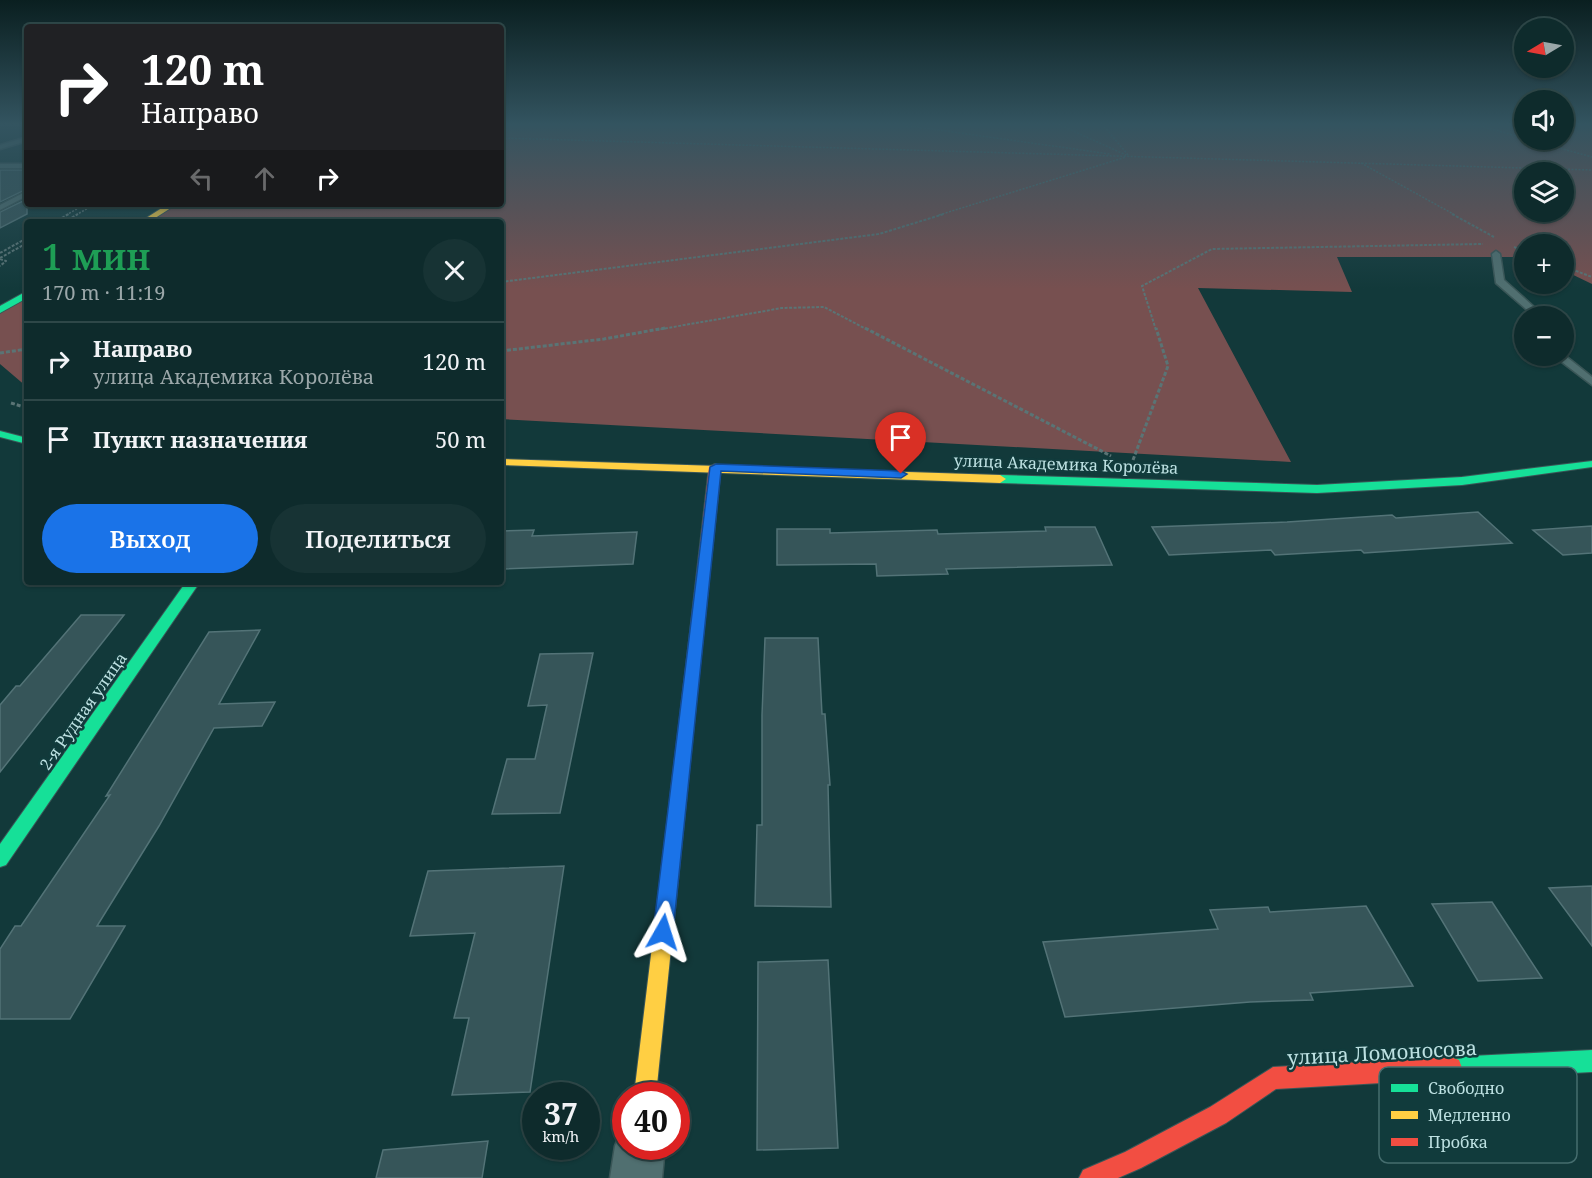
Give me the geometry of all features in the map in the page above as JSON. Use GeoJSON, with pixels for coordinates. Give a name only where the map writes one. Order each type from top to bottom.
{"type":"FeatureCollection","features":[{"type":"Feature","properties":{"kind":"street"},"geometry":{"type":"LineString","coordinates":[[149,219],[168,207]]}},
{"type":"Feature","properties":{"kind":"street"},"geometry":{"type":"LineString","coordinates":[[0,310],[24,296]]}},
{"type":"Feature","properties":{"kind":"street"},"geometry":{"type":"LineString","coordinates":[[0,434],[24,440]]}},
{"type":"Feature","properties":{"kind":"street","name":"улица Академика Королёва"},"geometry":{"type":"LineString","coordinates":[[504,462],[716,467],[1317,489],[1462,481],[1592,464]]}},
{"type":"Feature","properties":{"kind":"street"},"geometry":{"type":"LineString","coordinates":[[646,1082],[716,467]]}},
{"type":"Feature","properties":{"kind":"street","name":"2-я Рудная улица"},"geometry":{"type":"LineString","coordinates":[[0,859],[191,585]]}},
{"type":"Feature","properties":{"kind":"street","name":"улица Ломоносова"},"geometry":{"type":"LineString","coordinates":[[1492,1067],[1592,1062]]}},
{"type":"Feature","properties":{"kind":"street","name":"улица Ломоносова"},"geometry":{"type":"LineString","coordinates":[[1092,1178],[1133,1160],[1218,1115],[1273,1078],[1379,1073]]}},
{"type":"Feature","properties":{"kind":"street"},"geometry":{"type":"LineString","coordinates":[[636,1178],[638,1160]]}},
{"type":"Feature","properties":{"kind":"lane"},"geometry":{"type":"LineString","coordinates":[[0,207],[24,195]]}},
{"type":"Feature","properties":{"kind":"lane"},"geometry":{"type":"LineString","coordinates":[[1495,249],[1500,281],[1528,306]]}},
{"type":"Feature","properties":{"kind":"lane"},"geometry":{"type":"LineString","coordinates":[[1572,366],[1592,382]]}},
{"type":"Feature","properties":{"kind":"path"},"geometry":{"type":"LineString","coordinates":[[504,282],[879,234],[1056,179]]}},
{"type":"Feature","properties":{"kind":"path"},"geometry":{"type":"LineString","coordinates":[[1389,179],[1496,238]]}},
{"type":"Feature","properties":{"kind":"path"},"geometry":{"type":"LineString","coordinates":[[59,219],[81,207]]}},
{"type":"Feature","properties":{"kind":"path"},"geometry":{"type":"LineString","coordinates":[[69,219],[90,207]]}},
{"type":"Feature","properties":{"kind":"path"},"geometry":{"type":"LineString","coordinates":[[0,253],[24,240]]}},
{"type":"Feature","properties":{"kind":"path"},"geometry":{"type":"LineString","coordinates":[[1505,243],[1514,247]]}},
{"type":"Feature","properties":{"kind":"path"},"geometry":{"type":"LineString","coordinates":[[0,259],[24,245]]}},
{"type":"Feature","properties":{"kind":"path"},"geometry":{"type":"LineString","coordinates":[[1131,466],[1168,366],[1142,286],[1212,249],[1495,249]]}},
{"type":"Feature","properties":{"kind":"path"},"geometry":{"type":"LineString","coordinates":[[0,259],[6,261],[0,266]]}},
{"type":"Feature","properties":{"kind":"path"},"geometry":{"type":"LineString","coordinates":[[1574,270],[1592,277]]}},
{"type":"Feature","properties":{"kind":"path"},"geometry":{"type":"LineString","coordinates":[[504,351],[604,339],[782,308],[824,307],[1120,461]]}},
{"type":"Feature","properties":{"kind":"path"},"geometry":{"type":"LineString","coordinates":[[0,353],[24,349]]}},
{"type":"Feature","properties":{"kind":"path"},"geometry":{"type":"LineString","coordinates":[[10,403],[24,407]]}},
{"type":"Feature","properties":{"kind":"shaded area"},"geometry":{"type":"Polygon","coordinates":[[[504,179],[1514,179],[1514,222],[1574,222],[1574,179],[1592,179],[1592,284],[1574,275],[1574,234],[1514,234],[1514,257],[1337,257],[1352,292],[1198,288],[1291,462],[504,419],[504,219],[150,219],[170,207],[504,207],[504,179]]]}},
{"type":"Feature","properties":{"kind":"shaded area"},"geometry":{"type":"Polygon","coordinates":[[[24,296],[24,384],[0,364],[0,310],[24,296]]]}},
{"type":"Feature","properties":{"kind":"building"},"geometry":{"type":"Polygon","coordinates":[[[0,179],[24,179],[24,190],[0,202],[0,179]]]}},
{"type":"Feature","properties":{"kind":"building"},"geometry":{"type":"Polygon","coordinates":[[[24,200],[24,207],[27,207],[27,214],[0,228],[0,212],[24,200]]]}},
{"type":"Feature","properties":{"kind":"building"},"geometry":{"type":"Polygon","coordinates":[[[1478,512],[1512,543],[1364,553],[1361,550],[1275,555],[1271,550],[1169,555],[1152,527],[1392,515],[1396,518],[1478,512]]]}},
{"type":"Feature","properties":{"kind":"building"},"geometry":{"type":"Polygon","coordinates":[[[1592,526],[1592,553],[1563,555],[1533,530],[1592,526]]]}},
{"type":"Feature","properties":{"kind":"building"},"geometry":{"type":"Polygon","coordinates":[[[1045,527],[1095,527],[1112,565],[946,569],[948,574],[877,576],[876,564],[777,565],[777,529],[830,529],[830,533],[937,530],[938,534],[1046,531],[1045,527]]]}},
{"type":"Feature","properties":{"kind":"building"},"geometry":{"type":"Polygon","coordinates":[[[534,530],[532,536],[637,532],[633,564],[504,569],[504,531],[534,530]]]}},
{"type":"Feature","properties":{"kind":"building"},"geometry":{"type":"Polygon","coordinates":[[[81,615],[124,615],[0,772],[0,705],[16,686],[20,686],[81,615]]]}},
{"type":"Feature","properties":{"kind":"building"},"geometry":{"type":"Polygon","coordinates":[[[260,630],[219,704],[275,702],[262,726],[214,728],[159,826],[97,926],[125,926],[70,1019],[0,1019],[0,949],[15,926],[21,926],[110,795],[106,796],[209,632],[260,630]]]}},
{"type":"Feature","properties":{"kind":"building"},"geometry":{"type":"Polygon","coordinates":[[[765,638],[818,638],[822,714],[825,714],[830,785],[828,785],[831,907],[755,906],[757,825],[762,825],[765,638]]]}},
{"type":"Feature","properties":{"kind":"building"},"geometry":{"type":"Polygon","coordinates":[[[593,653],[560,813],[492,814],[507,759],[535,759],[547,705],[528,706],[540,654],[593,653]]]}},
{"type":"Feature","properties":{"kind":"building"},"geometry":{"type":"Polygon","coordinates":[[[564,866],[532,1082],[522,1082],[522,1092],[452,1095],[469,1018],[454,1018],[475,933],[410,936],[428,871],[564,866]]]}},
{"type":"Feature","properties":{"kind":"building"},"geometry":{"type":"Polygon","coordinates":[[[1592,886],[1592,946],[1549,888],[1592,886]]]}},
{"type":"Feature","properties":{"kind":"building"},"geometry":{"type":"Polygon","coordinates":[[[1492,902],[1542,978],[1478,981],[1432,904],[1492,902]]]}},
{"type":"Feature","properties":{"kind":"building"},"geometry":{"type":"Polygon","coordinates":[[[1366,906],[1413,986],[1310,993],[1313,1000],[1250,1002],[1065,1017],[1043,942],[1218,929],[1210,910],[1268,907],[1270,912],[1366,906]]]}},
{"type":"Feature","properties":{"kind":"building"},"geometry":{"type":"Polygon","coordinates":[[[828,960],[838,1148],[757,1150],[758,962],[828,960]]]}},
{"type":"Feature","properties":{"kind":"building"},"geometry":{"type":"Polygon","coordinates":[[[488,1141],[482,1178],[376,1178],[383,1150],[488,1141]]]}},
{"type":"Feature","properties":{"kind":"traffic: fast"},"geometry":{"type":"LineString","coordinates":[[0,310],[24,296]]}},
{"type":"Feature","properties":{"kind":"traffic: fast"},"geometry":{"type":"LineString","coordinates":[[0,434],[24,440]]}},
{"type":"Feature","properties":{"kind":"traffic: fast"},"geometry":{"type":"LineString","coordinates":[[1000,479],[1317,489],[1462,481],[1592,464]]}},
{"type":"Feature","properties":{"kind":"traffic: fast"},"geometry":{"type":"LineString","coordinates":[[0,859],[191,585]]}},
{"type":"Feature","properties":{"kind":"traffic: fast"},"geometry":{"type":"LineString","coordinates":[[1471,1067],[1592,1061]]}},
{"type":"Feature","properties":{"kind":"traffic: slow"},"geometry":{"type":"LineString","coordinates":[[149,219],[168,207]]}},
{"type":"Feature","properties":{"kind":"traffic: slow"},"geometry":{"type":"LineString","coordinates":[[504,462],[1000,479]]}},
{"type":"Feature","properties":{"kind":"traffic: slow"},"geometry":{"type":"LineString","coordinates":[[646,1082],[693,666]]}},
{"type":"Feature","properties":{"kind":"traffic: jam"},"geometry":{"type":"LineString","coordinates":[[693,666],[715,467]]}},
{"type":"Feature","properties":{"kind":"traffic: jam"},"geometry":{"type":"LineString","coordinates":[[1091,1178],[1133,1160],[1218,1115],[1273,1078],[1379,1072]]}},
{"type":"Feature","properties":{"kind":"route"},"geometry":{"type":"LineString","coordinates":[[663,932],[701,581],[716,467],[901,474]]}}]}
